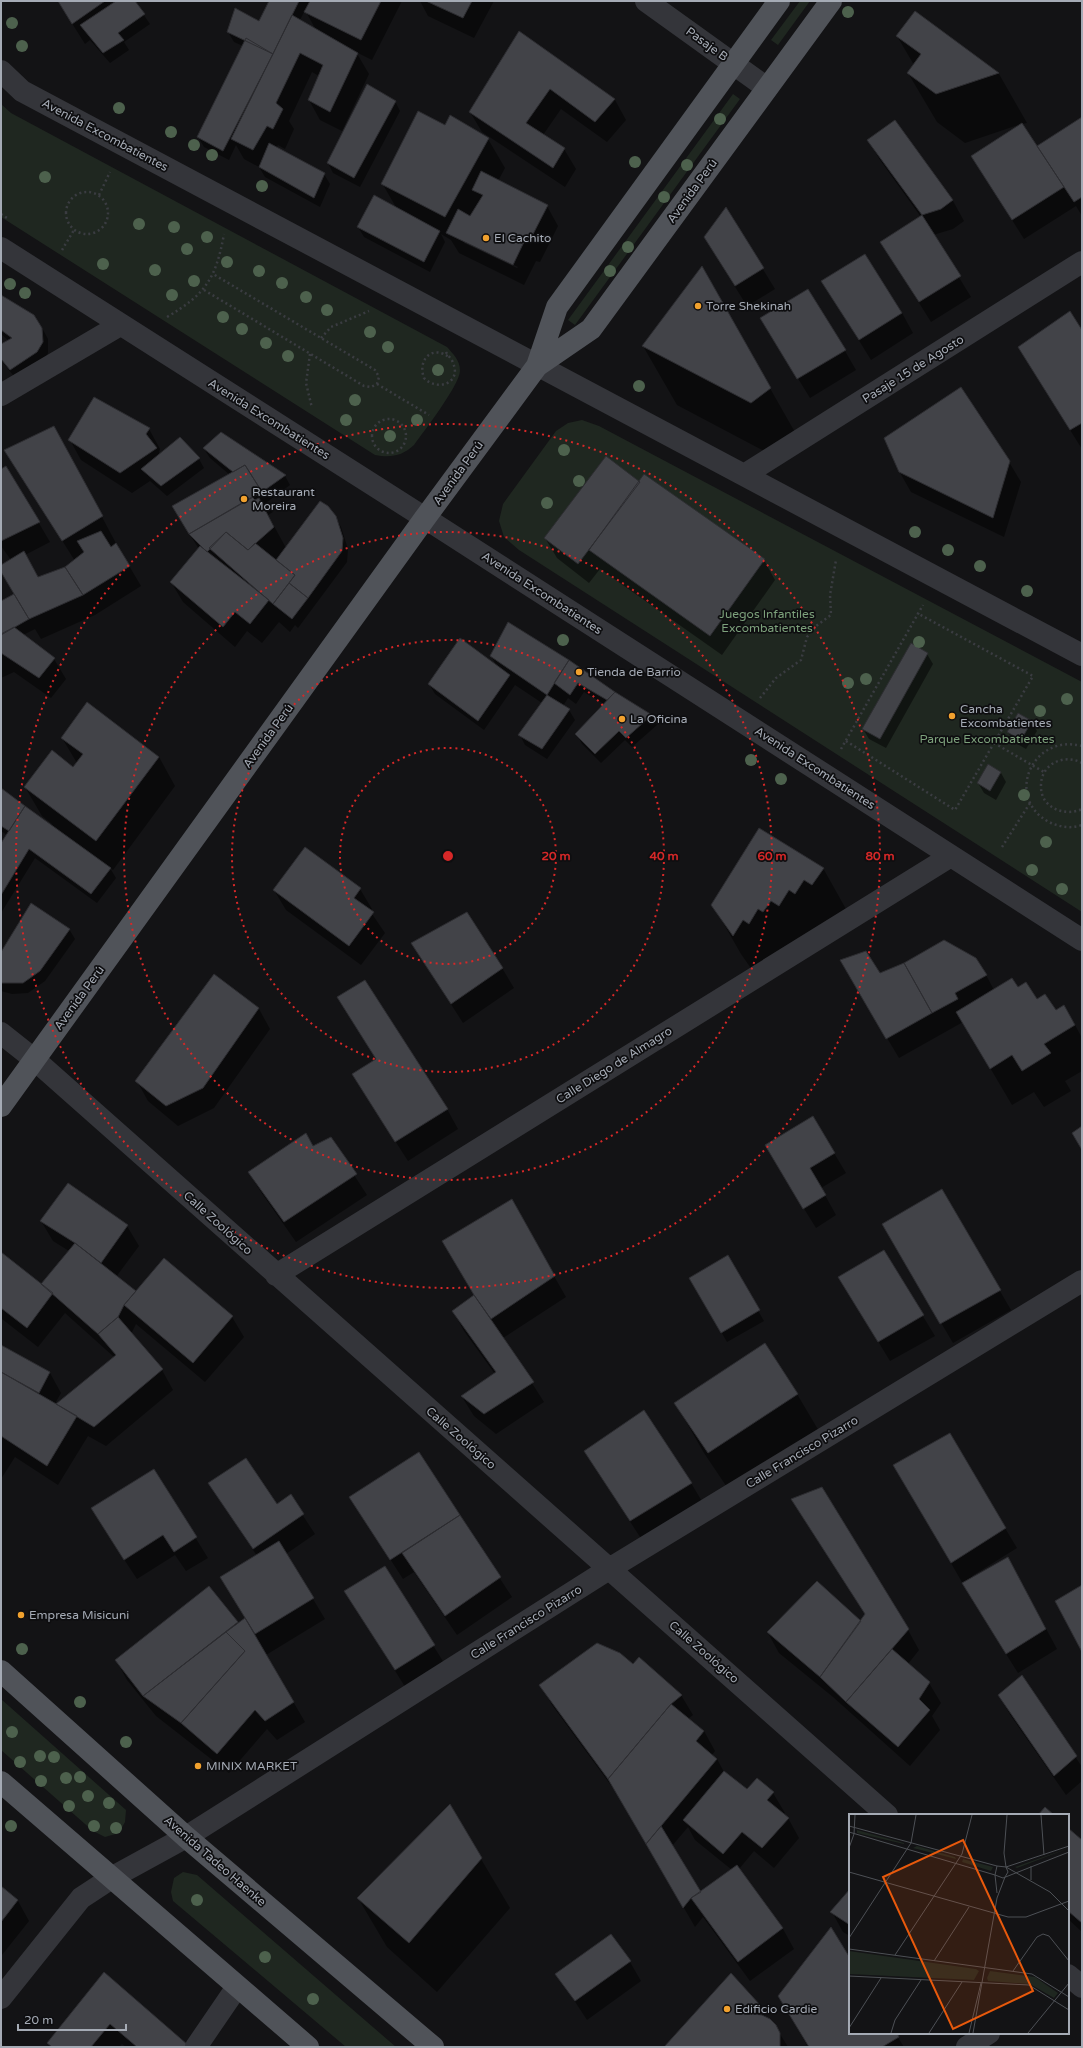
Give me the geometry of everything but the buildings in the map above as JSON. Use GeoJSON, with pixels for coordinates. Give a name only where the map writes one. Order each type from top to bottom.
{"type":"FeatureCollection","features":[{"type":"Feature","properties":{"kind":"main road","name":"Avenida Perú"},"geometry":{"type":"LineString","coordinates":[[1,1106],[425,518],[537,366],[556,307],[779,1]]}},
{"type":"Feature","properties":{"kind":"main road","name":"Avenida Perú"},"geometry":{"type":"LineString","coordinates":[[537,366],[592,329],[831,1]]}},
{"type":"Feature","properties":{"kind":"main road","name":"Avenida Tadeo Haenke"},"geometry":{"type":"LineString","coordinates":[[1,1671],[186,1837],[434,2047]]}},
{"type":"Feature","properties":{"kind":"main road"},"geometry":{"type":"LineString","coordinates":[[1,1782],[113,1877],[237,1987],[308,2047]]}},
{"type":"Feature","properties":{"kind":"street","name":"Pasaje B"},"geometry":{"type":"LineString","coordinates":[[646,1],[767,88]]}},
{"type":"Feature","properties":{"kind":"street","name":"Avenida Excombatientes"},"geometry":{"type":"LineString","coordinates":[[1,71],[22,91],[1082,655]]}},
{"type":"Feature","properties":{"kind":"street","name":"Avenida Excombatientes"},"geometry":{"type":"LineString","coordinates":[[1,248],[1082,940]]}},
{"type":"Feature","properties":{"kind":"street","name":"Pasaje 15 de Agosto"},"geometry":{"type":"LineString","coordinates":[[744,475],[1082,262]]}},
{"type":"Feature","properties":{"kind":"street"},"geometry":{"type":"LineString","coordinates":[[1,395],[120,324]]}},
{"type":"Feature","properties":{"kind":"street","name":"Calle Diego de Almagro"},"geometry":{"type":"LineString","coordinates":[[276,1275],[951,856]]}},
{"type":"Feature","properties":{"kind":"street","name":"Calle Zoológico"},"geometry":{"type":"LineString","coordinates":[[1,1033],[35,1060],[886,1814]]}},
{"type":"Feature","properties":{"kind":"street","name":"Calle Francisco Pizarro"},"geometry":{"type":"LineString","coordinates":[[1,1998],[81,1898],[113,1877],[186,1837],[609,1569],[1082,1281]]}},
{"type":"Feature","properties":{"kind":"street"},"geometry":{"type":"LineString","coordinates":[[196,2047],[237,1987]]}},
{"type":"Feature","properties":{"kind":"street"},"geometry":{"type":"LineString","coordinates":[[967,2047],[987,2034]]}},
{"type":"Feature","properties":{"kind":"path"},"geometry":{"type":"LineString","coordinates":[[92,192],[99,195],[107,206],[108,212],[104,225],[94,233],[87,234],[74,230],[66,220],[69,201],[79,193],[92,192]]}},
{"type":"Feature","properties":{"kind":"path"},"geometry":{"type":"LineString","coordinates":[[61,252],[74,230]]}},
{"type":"Feature","properties":{"kind":"path"},"geometry":{"type":"LineString","coordinates":[[166,318],[186,306],[204,290],[213,274],[220,253],[224,232]]}},
{"type":"Feature","properties":{"kind":"path"},"geometry":{"type":"LineString","coordinates":[[204,290],[364,386],[371,387],[377,384],[379,377],[375,370],[213,274]]}},
{"type":"Feature","properties":{"kind":"path"},"geometry":{"type":"LineString","coordinates":[[321,338],[331,327],[372,311]]}},
{"type":"Feature","properties":{"kind":"path"},"geometry":{"type":"LineString","coordinates":[[441,353],[450,358],[455,368],[449,382],[444,385],[433,385],[424,378],[421,367],[422,362],[430,354],[441,353]]}},
{"type":"Feature","properties":{"kind":"path"},"geometry":{"type":"LineString","coordinates":[[310,354],[306,383],[312,411]]}},
{"type":"Feature","properties":{"kind":"path"},"geometry":{"type":"LineString","coordinates":[[377,384],[429,415]]}},
{"type":"Feature","properties":{"kind":"path"},"geometry":{"type":"LineString","coordinates":[[387,420],[393,420],[402,426],[406,436],[403,446],[394,452],[388,453],[378,449],[372,440],[372,434],[377,424],[387,420]]}},
{"type":"Feature","properties":{"kind":"path"},"geometry":{"type":"LineString","coordinates":[[760,698],[776,678],[801,660],[808,637],[816,626],[831,615],[830,595],[836,560]]}},
{"type":"Feature","properties":{"kind":"path"},"geometry":{"type":"LineString","coordinates":[[840,751],[923,605]]}},
{"type":"Feature","properties":{"kind":"path"},"geometry":{"type":"LineString","coordinates":[[846,741],[955,810],[1033,676],[918,613]]}},
{"type":"Feature","properties":{"kind":"path"},"geometry":{"type":"LineString","coordinates":[[994,743],[1044,772]]}},
{"type":"Feature","properties":{"kind":"path"},"geometry":{"type":"LineString","coordinates":[[1082,746],[1070,743],[1057,745],[1045,750],[1032,765],[1026,785],[1030,802],[1034,810],[1044,819],[1054,825],[1067,828],[1082,825]]}},
{"type":"Feature","properties":{"kind":"path"},"geometry":{"type":"LineString","coordinates":[[1082,763],[1070,758],[1055,761],[1044,772],[1041,787],[1042,795],[1051,807],[1066,812],[1082,808]]}},
{"type":"Feature","properties":{"kind":"path"},"geometry":{"type":"LineString","coordinates":[[1002,847],[1030,802]]}},
{"type":"Feature","properties":{"kind":"green space"},"geometry":{"type":"Polygon","coordinates":[[[800,1],[810,1],[778,45],[771,40],[800,1]]]}},
{"type":"Feature","properties":{"kind":"green space"},"geometry":{"type":"Polygon","coordinates":[[[733,94],[740,99],[575,325],[568,320],[733,94]]]}},
{"type":"Feature","properties":{"kind":"green space"},"geometry":{"type":"Polygon","coordinates":[[[1,104],[11,113],[447,347],[459,364],[460,371],[458,378],[454,387],[414,445],[401,454],[391,456],[375,455],[1,217],[1,104]]]}},
{"type":"Feature","properties":{"kind":"green space","name":"Parque Excombatientes"},"geometry":{"type":"Polygon","coordinates":[[[582,420],[599,426],[1082,682],[1082,912],[519,550],[504,537],[499,521],[503,504],[556,431],[568,423],[582,420]]]}},
{"type":"Feature","properties":{"kind":"green space"},"geometry":{"type":"Polygon","coordinates":[[[1,1699],[126,1810],[125,1822],[119,1833],[105,1837],[93,1831],[1,1750],[1,1699]]]}},
{"type":"Feature","properties":{"kind":"green space"},"geometry":{"type":"Polygon","coordinates":[[[183,1872],[197,1875],[396,2047],[346,2047],[173,1901],[171,1892],[174,1878],[183,1872]]]}},
{"type":"Feature","properties":{"kind":"place","name":"El Cachito"},"geometry":{"type":"Point","coordinates":[486,238]}},
{"type":"Feature","properties":{"kind":"place","name":"Torre Shekinah"},"geometry":{"type":"Point","coordinates":[698,306]}},
{"type":"Feature","properties":{"kind":"place","name":"Restaurant Moreira"},"geometry":{"type":"Point","coordinates":[244,499]}},
{"type":"Feature","properties":{"kind":"place","name":"Tienda de Barrio"},"geometry":{"type":"Point","coordinates":[579,672]}},
{"type":"Feature","properties":{"kind":"place","name":"Cancha Excombatientes"},"geometry":{"type":"Point","coordinates":[952,716]}},
{"type":"Feature","properties":{"kind":"place","name":"La Oficina"},"geometry":{"type":"Point","coordinates":[622,719]}},
{"type":"Feature","properties":{"kind":"place","name":"Empresa Misicuni"},"geometry":{"type":"Point","coordinates":[21,1615]}},
{"type":"Feature","properties":{"kind":"place","name":"MINIX MARKET"},"geometry":{"type":"Point","coordinates":[198,1766]}},
{"type":"Feature","properties":{"kind":"place","name":"Edificio Cardie"},"geometry":{"type":"Point","coordinates":[727,2009]}},
{"type":"Feature","properties":{"kind":"park label","name":"Juegos Infantiles Excombatientes"},"geometry":{"type":"Point","coordinates":[767,621]}}]}
